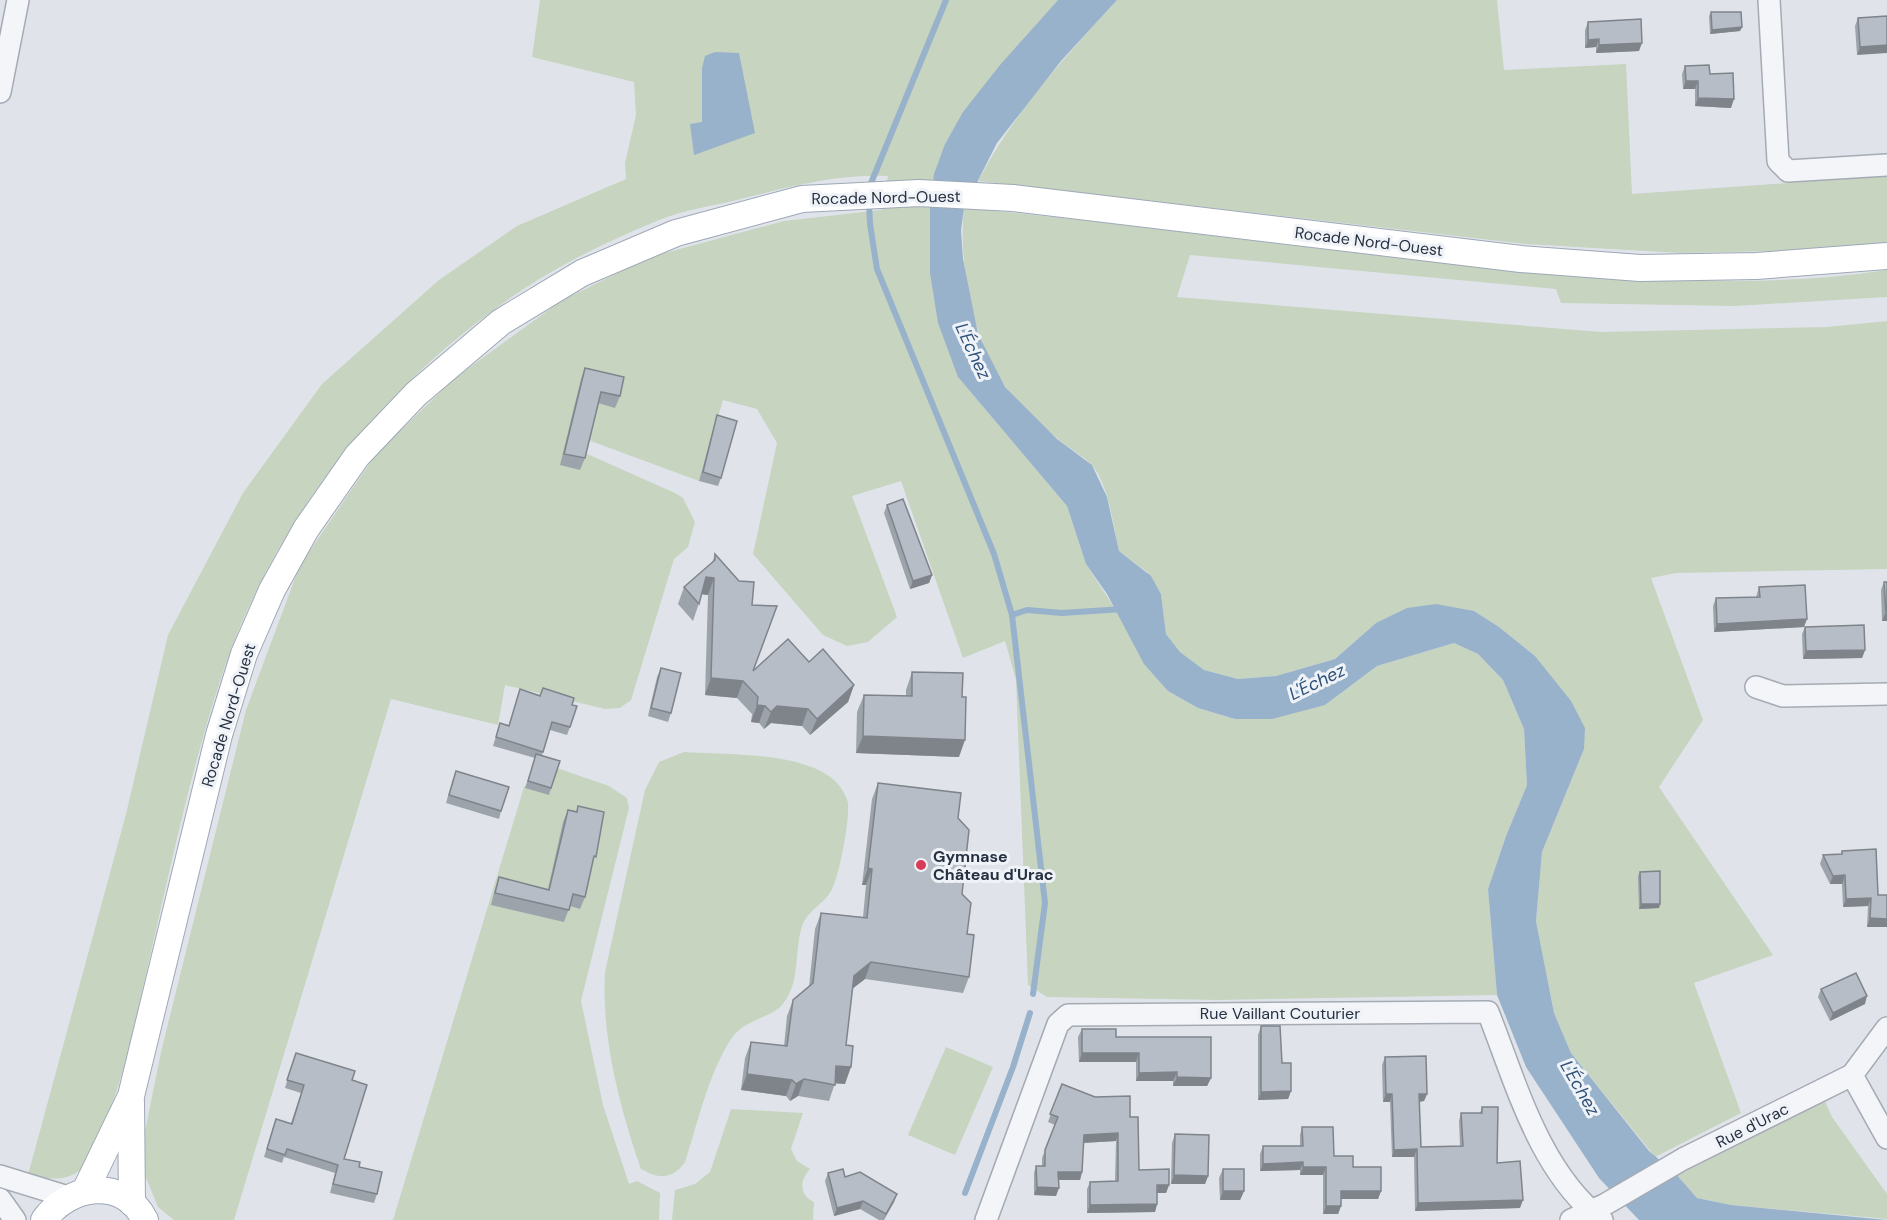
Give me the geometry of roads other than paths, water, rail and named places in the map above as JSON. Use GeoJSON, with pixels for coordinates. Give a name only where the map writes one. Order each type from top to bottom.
{"type":"FeatureCollection","features":[{"type":"Feature","properties":{"kind":"main road","name":"Rocade Nord-Ouest"},"geometry":{"type":"LineString","coordinates":[[76,1194],[131,1096],[198,816],[244,654],[272,591],[306,529],[357,456],[416,394],[458,356],[501,322],[582,273],[697,226],[802,199],[919,194],[1013,198],[1521,259],[1640,268],[1756,266],[1887,256]]}},
{"type":"Feature","properties":{"kind":"main road","name":"Rocade Nord-Ouest"},"geometry":{"type":"LineString","coordinates":[[131,1096],[138,1212]]}},
{"type":"Feature","properties":{"kind":"main road"},"geometry":{"type":"LineString","coordinates":[[44,1220],[54,1206],[76,1194],[101,1190],[117,1194],[138,1212]]}},
{"type":"Feature","properties":{"kind":"street"},"geometry":{"type":"LineString","coordinates":[[0,92],[18,0]]}},
{"type":"Feature","properties":{"kind":"street"},"geometry":{"type":"LineString","coordinates":[[1769,0],[1778,161],[1788,171],[1887,165]]}},
{"type":"Feature","properties":{"kind":"street"},"geometry":{"type":"LineString","coordinates":[[1756,687],[1783,696],[1887,694]]}},
{"type":"Feature","properties":{"kind":"street","name":"Rue Vaillant Couturier"},"geometry":{"type":"LineString","coordinates":[[986,1220],[1058,1024],[1068,1015],[1488,1012],[1550,1161],[1599,1212]]}},
{"type":"Feature","properties":{"kind":"street"},"geometry":{"type":"LineString","coordinates":[[1887,1028],[1852,1075],[1887,1138]]}},
{"type":"Feature","properties":{"kind":"street","name":"Rue d'Urac"},"geometry":{"type":"LineString","coordinates":[[1570,1220],[1599,1212],[1683,1159],[1852,1075]]}},
{"type":"Feature","properties":{"kind":"street"},"geometry":{"type":"LineString","coordinates":[[0,1176],[76,1194]]}},
{"type":"Feature","properties":{"kind":"street"},"geometry":{"type":"LineString","coordinates":[[0,1198],[15,1220]]}},
{"type":"Feature","properties":{"kind":"water","name":"L'Échez"},"geometry":{"type":"Polygon","coordinates":[[[1058,0],[1117,0],[1061,61],[997,143],[964,208],[961,230],[963,259],[978,334],[1005,387],[1057,439],[1092,465],[1107,497],[1119,551],[1151,576],[1161,594],[1166,634],[1180,652],[1204,670],[1238,679],[1276,676],[1335,659],[1376,623],[1407,608],[1436,604],[1474,611],[1499,627],[1535,656],[1571,701],[1585,728],[1584,749],[1542,852],[1536,921],[1554,1013],[1571,1053],[1649,1151],[1675,1173],[1697,1198],[1731,1205],[1887,1220],[1639,1220],[1599,1178],[1526,1067],[1497,995],[1488,889],[1527,785],[1524,729],[1503,680],[1478,654],[1454,643],[1377,666],[1325,705],[1272,719],[1235,719],[1198,708],[1168,691],[1144,664],[1107,594],[1086,564],[1067,506],[958,377],[938,323],[930,273],[930,207],[934,174],[945,144],[963,112],[1000,65],[1058,0]]]}},
{"type":"Feature","properties":{"kind":"water"},"geometry":{"type":"Polygon","coordinates":[[[715,52],[739,53],[755,133],[694,155],[690,124],[702,122],[702,68],[705,56],[715,52]]]}},
{"type":"Feature","properties":{"kind":"waterway"},"geometry":{"type":"LineString","coordinates":[[869,188],[946,0]]}},
{"type":"Feature","properties":{"kind":"waterway"},"geometry":{"type":"LineString","coordinates":[[869,202],[877,269],[994,554],[1012,615],[1045,903],[1033,994]]}},
{"type":"Feature","properties":{"kind":"waterway"},"geometry":{"type":"LineString","coordinates":[[1012,615],[1027,610],[1062,613],[1123,609]]}},
{"type":"Feature","properties":{"kind":"waterway"},"geometry":{"type":"LineString","coordinates":[[965,1193],[1013,1067],[1030,1013]]}},
{"type":"Feature","properties":{"kind":"place","name":"Gymnase Château d'Urac"},"geometry":{"type":"Point","coordinates":[921,865]}}]}
